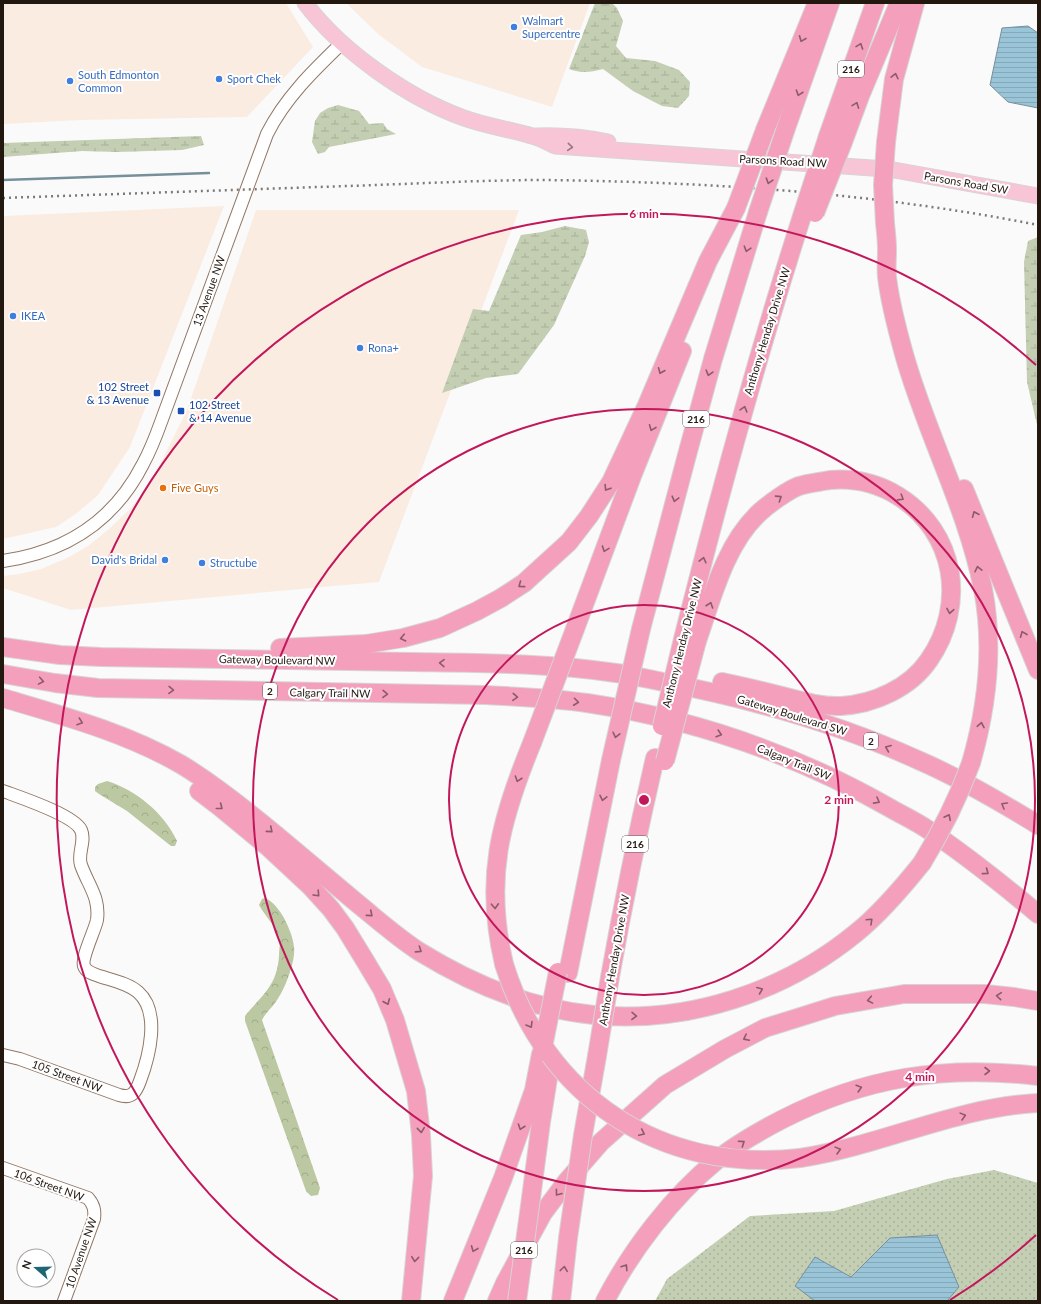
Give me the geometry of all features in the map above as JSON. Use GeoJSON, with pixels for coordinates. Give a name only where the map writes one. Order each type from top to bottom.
{"type":"FeatureCollection","features":[{"type":"Feature","properties":{"kind":"highway"},"geometry":{"type":"LineString","coordinates":[[817,3],[765,130],[667,390],[632,476],[504,818],[495,880],[494,905],[498,939],[511,988],[522,1011],[546,1051],[559,1067],[582,1091],[614,1117],[659,1141],[701,1154],[749,1160],[800,1158],[832,1152],[998,1107],[1038,1103]]}},
{"type":"Feature","properties":{"kind":"highway","name":"216"},"geometry":{"type":"LineString","coordinates":[[517,1301],[541,1122],[547,1055],[563,972],[641,629],[711,366],[758,212],[830,3]]}},
{"type":"Feature","properties":{"kind":"highway","name":"Anthony Henday Drive NW"},"geometry":{"type":"LineString","coordinates":[[560,1301],[583,1135],[618,930],[639,860],[660,760],[690,640],[718,503],[755,370],[836,139],[875,3]]}},
{"type":"Feature","properties":{"kind":"highway"},"geometry":{"type":"LineString","coordinates":[[836,139],[860,96],[899,3]]}},
{"type":"Feature","properties":{"kind":"highway"},"geometry":{"type":"LineString","coordinates":[[3,698],[76,720],[120,736],[154,750],[184,766],[240,805],[387,928],[419,951],[471,980],[543,1006],[593,1015],[646,1016],[708,1007],[763,989],[812,964],[857,933],[878,913],[922,863],[949,817],[971,763],[978,738],[984,712],[988,674],[987,621],[983,590],[976,560],[905,356],[897,326],[887,276],[883,185],[886,142],[894,79],[915,3]]}},
{"type":"Feature","properties":{"kind":"highway"},"geometry":{"type":"LineString","coordinates":[[101,657],[131,650],[331,646],[366,644],[403,638],[440,628],[502,598],[524,583],[569,542],[589,516],[611,482],[644,411],[708,261],[736,208]]}},
{"type":"Feature","properties":{"kind":"highway"},"geometry":{"type":"LineString","coordinates":[[887,249],[905,330],[918,372],[1038,670]]}},
{"type":"Feature","properties":{"kind":"highway"},"geometry":{"type":"LineString","coordinates":[[463,663],[540,658],[588,661],[702,677],[830,706],[841,706],[864,702],[886,695],[908,682],[922,671],[938,646],[947,626],[951,603],[952,585],[949,566],[944,550],[935,533],[923,516],[910,503],[888,490],[866,482],[843,479],[798,486],[760,512],[742,533],[725,562],[690,640]]}},
{"type":"Feature","properties":{"kind":"highway","name":"Gateway Boulevard NW"},"geometry":{"type":"LineString","coordinates":[[3,647],[60,655],[101,657],[463,663],[551,667]]}},
{"type":"Feature","properties":{"kind":"highway","name":"Gateway Boulevard SW"},"geometry":{"type":"LineString","coordinates":[[551,667],[620,673],[692,687],[743,699],[812,720],[873,742],[931,766],[994,799],[1038,825]]}},
{"type":"Feature","properties":{"kind":"highway","name":"Calgary Trail NW"},"geometry":{"type":"LineString","coordinates":[[3,674],[55,684],[98,688],[486,695],[538,698]]}},
{"type":"Feature","properties":{"kind":"highway","name":"Calgary Trail SW"},"geometry":{"type":"LineString","coordinates":[[538,698],[587,703],[656,717],[724,735],[788,758],[848,785],[926,828],[988,872],[1038,914]]}},
{"type":"Feature","properties":{"kind":"highway"},"geometry":{"type":"LineString","coordinates":[[120,736],[172,771],[220,807],[267,846],[311,888],[331,908],[382,989],[395,1020],[416,1091],[421,1135],[423,1176],[410,1301]]}},
{"type":"Feature","properties":{"kind":"highway"},"geometry":{"type":"LineString","coordinates":[[497,1301],[505,1283],[543,1213],[567,1181],[601,1142],[664,1085],[725,1049],[765,1028],[835,1006],[904,994],[985,994],[1038,1001]]}},
{"type":"Feature","properties":{"kind":"highway"},"geometry":{"type":"LineString","coordinates":[[453,1301],[503,1178],[547,1055]]}},
{"type":"Feature","properties":{"kind":"highway"},"geometry":{"type":"LineString","coordinates":[[605,1301],[614,1283],[661,1216],[717,1159],[762,1129],[820,1102],[851,1090],[894,1079],[961,1071],[992,1071],[1038,1076]]}},
{"type":"Feature","properties":{"kind":"main road","name":"Parsons Road NW"},"geometry":{"type":"LineString","coordinates":[[305,3],[322,24],[342,43],[386,77],[419,97],[445,110],[463,118],[492,127],[533,136],[557,135],[587,138],[672,154],[840,164],[894,170]]}},
{"type":"Feature","properties":{"kind":"main road","name":"Parsons Road SW"},"geometry":{"type":"LineString","coordinates":[[894,170],[1038,196]]}},
{"type":"Feature","properties":{"kind":"street","name":"13 Avenue NW"},"geometry":{"type":"LineString","coordinates":[[3,561],[41,553],[76,537],[108,513],[143,466],[178,379],[267,134],[289,97],[342,43]]}},
{"type":"Feature","properties":{"kind":"street","name":"105 Street NW"},"geometry":{"type":"LineString","coordinates":[[3,791],[54,811],[72,821],[81,829],[82,840],[80,864],[92,886],[97,912],[96,925],[84,959],[84,966],[89,972],[128,986],[144,999],[150,1016],[151,1040],[148,1058],[136,1091],[127,1097],[3,1054]]}},
{"type":"Feature","properties":{"kind":"street","name":"106 Street NW"},"geometry":{"type":"LineString","coordinates":[[3,1168],[88,1198],[93,1205]]}},
{"type":"Feature","properties":{"kind":"street","name":"10 Avenue NW"},"geometry":{"type":"LineString","coordinates":[[64,1301],[94,1219],[93,1205]]}},
{"type":"Feature","properties":{"kind":"shaded area","name":"South Edmonton Common"},"geometry":{"type":"Polygon","coordinates":[[[3,3],[286,3],[313,47],[247,117],[82,120],[3,124],[3,3]]]}},
{"type":"Feature","properties":{"kind":"shaded area"},"geometry":{"type":"Polygon","coordinates":[[[346,3],[590,3],[552,107],[422,67],[378,34],[346,3]]]}},
{"type":"Feature","properties":{"kind":"shaded area"},"geometry":{"type":"Polygon","coordinates":[[[224,206],[130,447],[98,495],[77,513],[56,527],[3,539],[3,216],[224,206]]]}},
{"type":"Feature","properties":{"kind":"shaded area"},"geometry":{"type":"Polygon","coordinates":[[[256,210],[519,210],[379,582],[71,610],[3,588],[3,576],[41,569],[67,558],[88,546],[131,508],[144,491],[154,476],[187,410],[256,210]]]}},
{"type":"Feature","properties":{"kind":"green space"},"geometry":{"type":"Polygon","coordinates":[[[595,3],[612,3],[617,8],[623,21],[616,46],[626,58],[655,61],[679,70],[690,82],[689,96],[678,108],[662,106],[633,91],[603,69],[578,72],[569,69],[595,3]]]}},
{"type":"Feature","properties":{"kind":"green space"},"geometry":{"type":"Polygon","coordinates":[[[338,105],[359,111],[369,124],[383,123],[387,129],[396,134],[329,147],[325,152],[318,154],[312,142],[315,121],[320,113],[328,108],[338,105]]]}},
{"type":"Feature","properties":{"kind":"green space"},"geometry":{"type":"Polygon","coordinates":[[[201,136],[204,145],[182,150],[117,152],[82,151],[3,157],[3,143],[201,136]]]}},
{"type":"Feature","properties":{"kind":"green space"},"geometry":{"type":"Polygon","coordinates":[[[565,226],[586,230],[589,242],[585,256],[554,325],[518,374],[486,378],[442,393],[473,309],[489,311],[521,235],[542,232],[565,226]]]}},
{"type":"Feature","properties":{"kind":"green space"},"geometry":{"type":"Polygon","coordinates":[[[1038,237],[1038,429],[1027,382],[1024,262],[1028,241],[1038,237]]]}},
{"type":"Feature","properties":{"kind":"green space"},"geometry":{"type":"Polygon","coordinates":[[[107,781],[128,790],[157,812],[165,821],[177,841],[175,846],[171,846],[127,811],[95,791],[95,787],[98,784],[107,781]]]}},
{"type":"Feature","properties":{"kind":"green space"},"geometry":{"type":"Polygon","coordinates":[[[265,898],[278,909],[284,918],[292,936],[294,953],[292,967],[283,989],[275,1003],[265,1014],[262,1020],[320,1188],[318,1195],[311,1196],[306,1191],[245,1021],[245,1016],[263,996],[272,983],[278,966],[279,936],[259,905],[262,899],[265,898]]]}},
{"type":"Feature","properties":{"kind":"green space"},"geometry":{"type":"Polygon","coordinates":[[[994,1170],[1038,1183],[1038,1301],[655,1301],[667,1279],[750,1216],[834,1211],[947,1179],[994,1170]]]}},
{"type":"Feature","properties":{"kind":"water"},"geometry":{"type":"Polygon","coordinates":[[[1028,26],[1038,33],[1038,108],[1008,102],[990,85],[1002,28],[1028,26]]]}},
{"type":"Feature","properties":{"kind":"water"},"geometry":{"type":"Polygon","coordinates":[[[937,1235],[959,1287],[947,1301],[815,1301],[795,1286],[815,1257],[851,1277],[890,1238],[937,1235]]]}},
{"type":"Feature","properties":{"kind":"waterway"},"geometry":{"type":"LineString","coordinates":[[3,180],[209,173]]}},
{"type":"Feature","properties":{"kind":"railway"},"geometry":{"type":"LineString","coordinates":[[3,198],[496,181],[607,181],[669,183],[793,191],[855,197],[977,214],[1038,225]]}},
{"type":"Feature","properties":{"kind":"place","name":"Walmart Supercentre"},"geometry":{"type":"Point","coordinates":[514,27]}},
{"type":"Feature","properties":{"kind":"place","name":"Sport Chek"},"geometry":{"type":"Point","coordinates":[219,79]}},
{"type":"Feature","properties":{"kind":"place","name":"South Edmonton Common"},"geometry":{"type":"Point","coordinates":[70,81]}},
{"type":"Feature","properties":{"kind":"place","name":"IKEA"},"geometry":{"type":"Point","coordinates":[13,316]}},
{"type":"Feature","properties":{"kind":"place","name":"Rona+"},"geometry":{"type":"Point","coordinates":[360,348]}},
{"type":"Feature","properties":{"kind":"place","name":"102 Street & 13 Avenue"},"geometry":{"type":"Point","coordinates":[157,393]}},
{"type":"Feature","properties":{"kind":"place","name":"102 Street & 14 Avenue"},"geometry":{"type":"Point","coordinates":[181,411]}},
{"type":"Feature","properties":{"kind":"place","name":"Five Guys"},"geometry":{"type":"Point","coordinates":[163,488]}},
{"type":"Feature","properties":{"kind":"place","name":"David's Bridal"},"geometry":{"type":"Point","coordinates":[165,560]}},
{"type":"Feature","properties":{"kind":"place","name":"Structube"},"geometry":{"type":"Point","coordinates":[202,563]}}]}
